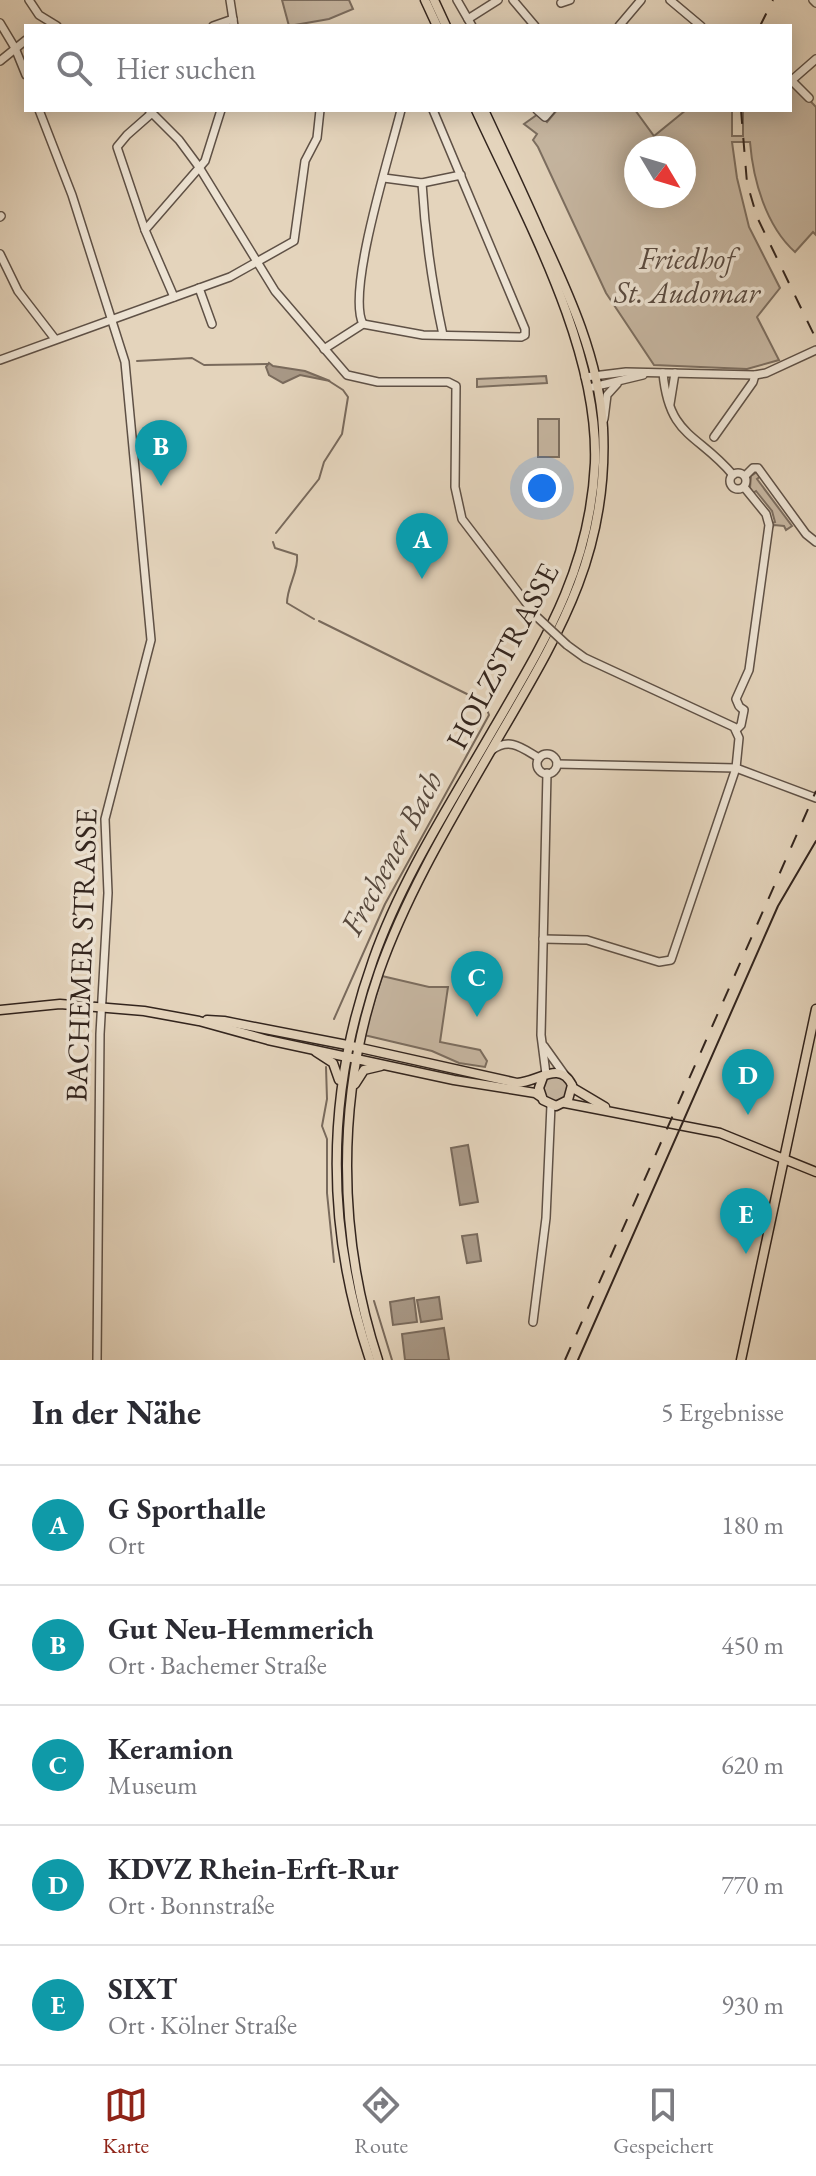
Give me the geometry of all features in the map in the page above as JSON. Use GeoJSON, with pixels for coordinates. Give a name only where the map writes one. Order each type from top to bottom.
{"type":"FeatureCollection","features":[{"type":"Feature","properties":{"kind":"main road"},"geometry":{"type":"LineString","coordinates":[[425,0],[436,24]]}},
{"type":"Feature","properties":{"kind":"main road"},"geometry":{"type":"LineString","coordinates":[[434,0],[445,24]]}},
{"type":"Feature","properties":{"kind":"main road","name":"HOLZSTRASSE"},"geometry":{"type":"LineString","coordinates":[[378,1360],[363,1310],[350,1239],[347,1152],[358,1047],[379,972],[424,868],[567,617],[589,555],[604,464],[603,425],[572,330],[477,112]]}},
{"type":"Feature","properties":{"kind":"main road","name":"HOLZSTRASSE"},"geometry":{"type":"LineString","coordinates":[[370,1360],[347,1275],[338,1212],[336,1145],[340,1084],[347,1045],[373,958],[402,893],[535,658],[571,585],[590,511],[595,460],[592,387],[595,375],[581,327],[485,112]]}},
{"type":"Feature","properties":{"kind":"main road"},"geometry":{"type":"LineString","coordinates":[[0,1010],[60,1004],[101,1006],[199,1021],[312,1050],[499,1088],[528,1091],[551,1105],[565,1103],[720,1133],[816,1172]]}},
{"type":"Feature","properties":{"kind":"main road"},"geometry":{"type":"LineString","coordinates":[[741,1360],[816,1009]]}},
{"type":"Feature","properties":{"kind":"main road"},"geometry":{"type":"LineString","coordinates":[[199,1021],[224,1021],[358,1047],[500,1081],[527,1083],[554,1072],[564,1074],[571,1080],[573,1088],[571,1097],[565,1103]]}},
{"type":"Feature","properties":{"kind":"main road"},"geometry":{"type":"LineString","coordinates":[[312,1050],[333,1063],[340,1084]]}},
{"type":"Feature","properties":{"kind":"main road"},"geometry":{"type":"LineString","coordinates":[[353,1088],[364,1070],[388,1066]]}},
{"type":"Feature","properties":{"kind":"main road"},"geometry":{"type":"LineString","coordinates":[[541,1097],[539,1088],[544,1076]]}},
{"type":"Feature","properties":{"kind":"main road"},"geometry":{"type":"LineString","coordinates":[[573,1088],[613,1111]]}},
{"type":"Feature","properties":{"kind":"street"},"geometry":{"type":"LineString","coordinates":[[29,0],[39,15],[51,24]]}},
{"type":"Feature","properties":{"kind":"street"},"geometry":{"type":"LineString","coordinates":[[230,0],[234,22]]}},
{"type":"Feature","properties":{"kind":"street"},"geometry":{"type":"LineString","coordinates":[[457,0],[470,22],[498,0]]}},
{"type":"Feature","properties":{"kind":"street"},"geometry":{"type":"LineString","coordinates":[[513,0],[533,24]]}},
{"type":"Feature","properties":{"kind":"street"},"geometry":{"type":"LineString","coordinates":[[561,3],[570,0]]}},
{"type":"Feature","properties":{"kind":"street"},"geometry":{"type":"LineString","coordinates":[[621,24],[641,0]]}},
{"type":"Feature","properties":{"kind":"street"},"geometry":{"type":"LineString","coordinates":[[670,0],[699,24]]}},
{"type":"Feature","properties":{"kind":"street"},"geometry":{"type":"LineString","coordinates":[[0,23],[24,70]]}},
{"type":"Feature","properties":{"kind":"street"},"geometry":{"type":"LineString","coordinates":[[0,61],[24,41]]}},
{"type":"Feature","properties":{"kind":"street"},"geometry":{"type":"LineString","coordinates":[[792,78],[816,59]]}},
{"type":"Feature","properties":{"kind":"street"},"geometry":{"type":"LineString","coordinates":[[792,80],[809,98]]}},
{"type":"Feature","properties":{"kind":"street","name":"BACHEMER STRASSE"},"geometry":{"type":"LineString","coordinates":[[40,112],[72,195],[125,362],[151,640],[105,819],[108,893],[101,1006],[97,1360]]}},
{"type":"Feature","properties":{"kind":"street"},"geometry":{"type":"LineString","coordinates":[[174,297],[145,230],[117,147],[150,112],[179,140],[199,167],[255,263],[283,302],[347,375],[358,379],[454,384],[458,399],[455,487],[462,519],[537,617],[585,658],[734,727],[739,738],[736,768],[671,960],[659,962],[587,940],[543,939]]}},
{"type":"Feature","properties":{"kind":"street"},"geometry":{"type":"LineString","coordinates":[[145,230],[205,161],[220,112]]}},
{"type":"Feature","properties":{"kind":"street"},"geometry":{"type":"LineString","coordinates":[[0,360],[230,277],[296,238],[305,161],[317,138],[320,112]]}},
{"type":"Feature","properties":{"kind":"street"},"geometry":{"type":"LineString","coordinates":[[363,324],[358,309],[365,249],[400,112]]}},
{"type":"Feature","properties":{"kind":"street"},"geometry":{"type":"LineString","coordinates":[[324,349],[363,324],[423,335],[525,335],[520,316],[434,112]]}},
{"type":"Feature","properties":{"kind":"street"},"geometry":{"type":"LineString","coordinates":[[384,178],[422,183],[461,175]]}},
{"type":"Feature","properties":{"kind":"street"},"geometry":{"type":"LineString","coordinates":[[422,183],[432,283],[443,335]]}},
{"type":"Feature","properties":{"kind":"street"},"geometry":{"type":"LineString","coordinates":[[0,254],[24,301],[55,339]]}},
{"type":"Feature","properties":{"kind":"street"},"geometry":{"type":"LineString","coordinates":[[199,288],[212,324]]}},
{"type":"Feature","properties":{"kind":"street"},"geometry":{"type":"LineString","coordinates":[[585,377],[649,373],[755,375],[816,350]]}},
{"type":"Feature","properties":{"kind":"street"},"geometry":{"type":"LineString","coordinates":[[592,387],[649,373]]}},
{"type":"Feature","properties":{"kind":"street"},"geometry":{"type":"LineString","coordinates":[[663,373],[665,398],[682,430],[733,475]]}},
{"type":"Feature","properties":{"kind":"street"},"geometry":{"type":"LineString","coordinates":[[670,404],[675,373]]}},
{"type":"Feature","properties":{"kind":"street"},"geometry":{"type":"LineString","coordinates":[[714,437],[755,375]]}},
{"type":"Feature","properties":{"kind":"street","name":"HOLZSTRASSE"},"geometry":{"type":"LineString","coordinates":[[603,425],[607,395],[621,381]]}},
{"type":"Feature","properties":{"kind":"street"},"geometry":{"type":"LineString","coordinates":[[745,476],[753,468],[758,468],[806,534],[816,542]]}},
{"type":"Feature","properties":{"kind":"street"},"geometry":{"type":"LineString","coordinates":[[741,473],[745,476],[747,483],[744,487],[732,487],[730,482],[733,475],[741,473]]}},
{"type":"Feature","properties":{"kind":"street"},"geometry":{"type":"LineString","coordinates":[[734,727],[741,725],[744,710],[736,699],[749,670],[769,525],[765,512],[744,487]]}},
{"type":"Feature","properties":{"kind":"street"},"geometry":{"type":"LineString","coordinates":[[508,721],[507,731],[512,743]]}},
{"type":"Feature","properties":{"kind":"street"},"geometry":{"type":"LineString","coordinates":[[491,751],[500,744],[512,743],[539,758]]}},
{"type":"Feature","properties":{"kind":"street"},"geometry":{"type":"LineString","coordinates":[[539,758],[549,754],[555,758],[555,769],[547,773]]}},
{"type":"Feature","properties":{"kind":"street"},"geometry":{"type":"LineString","coordinates":[[539,758],[539,769],[547,773]]}},
{"type":"Feature","properties":{"kind":"street"},"geometry":{"type":"LineString","coordinates":[[557,764],[736,768],[816,798]]}},
{"type":"Feature","properties":{"kind":"street"},"geometry":{"type":"LineString","coordinates":[[544,1076],[547,773]]}},
{"type":"Feature","properties":{"kind":"street"},"geometry":{"type":"LineString","coordinates":[[543,1044],[564,1074]]}},
{"type":"Feature","properties":{"kind":"street"},"geometry":{"type":"LineString","coordinates":[[533,1322],[546,1218],[551,1105]]}},
{"type":"Feature","properties":{"kind":"green space"},"geometry":{"type":"Polygon","coordinates":[[[282,0],[349,0],[353,9],[329,19],[288,24],[282,0]]]}},
{"type":"Feature","properties":{"kind":"green space","name":"Friedhof St. Audomar"},"geometry":{"type":"Polygon","coordinates":[[[792,82],[816,107],[816,235],[813,232],[795,252],[776,229],[763,202],[754,172],[750,142],[732,142],[749,227],[780,288],[757,317],[779,360],[747,369],[654,365],[606,293],[533,140],[537,134],[524,124],[538,114],[547,122],[555,112],[636,112],[654,136],[684,112],[732,112],[732,136],[743,136],[743,112],[792,112],[792,82]]]}},
{"type":"Feature","properties":{"kind":"green space"},"geometry":{"type":"Polygon","coordinates":[[[546,376],[547,383],[477,387],[477,379],[546,376]]]}},
{"type":"Feature","properties":{"kind":"green space"},"geometry":{"type":"Polygon","coordinates":[[[538,419],[559,419],[559,457],[538,457],[538,419]]]}},
{"type":"Feature","properties":{"kind":"green space"},"geometry":{"type":"Polygon","coordinates":[[[757,472],[761,476],[757,479],[792,526],[786,530],[784,526],[774,525],[772,528],[775,522],[772,511],[750,488],[751,476],[757,472]]]}},
{"type":"Feature","properties":{"kind":"green space"},"geometry":{"type":"Polygon","coordinates":[[[382,976],[429,987],[448,987],[440,1042],[480,1050],[487,1061],[485,1067],[459,1063],[432,1051],[364,1035],[382,976]]]}},
{"type":"Feature","properties":{"kind":"green space"},"geometry":{"type":"Polygon","coordinates":[[[555,1075],[564,1079],[568,1088],[564,1097],[555,1101],[546,1097],[542,1088],[546,1079],[555,1075]]]}},
{"type":"Feature","properties":{"kind":"shaded area"},"geometry":{"type":"Polygon","coordinates":[[[269,363],[305,371],[330,381],[300,375],[283,383],[269,375],[266,367],[269,363]]]}},
{"type":"Feature","properties":{"kind":"shaded area"},"geometry":{"type":"Polygon","coordinates":[[[468,1145],[478,1202],[460,1205],[451,1148],[468,1145]]]}},
{"type":"Feature","properties":{"kind":"shaded area"},"geometry":{"type":"Polygon","coordinates":[[[477,1234],[481,1261],[467,1263],[462,1236],[477,1234]]]}},
{"type":"Feature","properties":{"kind":"shaded area"},"geometry":{"type":"Polygon","coordinates":[[[439,1297],[442,1319],[421,1322],[417,1300],[439,1297]]]}},
{"type":"Feature","properties":{"kind":"shaded area"},"geometry":{"type":"Polygon","coordinates":[[[414,1298],[417,1322],[393,1325],[390,1302],[414,1298]]]}},
{"type":"Feature","properties":{"kind":"shaded area"},"geometry":{"type":"Polygon","coordinates":[[[444,1328],[449,1360],[405,1360],[402,1334],[444,1328]]]}},
{"type":"Feature","properties":{"kind":"waterway"},"geometry":{"type":"LineString","coordinates":[[137,361],[192,358],[204,365],[268,364]]}},
{"type":"Feature","properties":{"kind":"waterway"},"geometry":{"type":"LineString","coordinates":[[276,533],[319,479],[324,462],[342,434],[348,397],[329,381]]}},
{"type":"Feature","properties":{"kind":"waterway"},"geometry":{"type":"LineString","coordinates":[[273,542],[275,548],[297,555],[287,603],[314,619]]}},
{"type":"Feature","properties":{"kind":"waterway","name":"Frechener Bach"},"geometry":{"type":"LineString","coordinates":[[319,621],[475,698],[485,704],[489,715],[385,904],[334,1019]]}},
{"type":"Feature","properties":{"kind":"waterway","name":"Frechener Bach"},"geometry":{"type":"LineString","coordinates":[[326,1067],[327,1099],[322,1126],[327,1139],[327,1193],[334,1262]]}},
{"type":"Feature","properties":{"kind":"waterway","name":"Frechener Bach"},"geometry":{"type":"LineString","coordinates":[[374,1301],[392,1360]]}},
{"type":"Feature","properties":{"kind":"tram line"},"geometry":{"type":"LineString","coordinates":[[578,1360],[778,906],[816,841]]}},
{"type":"Feature","properties":{"kind":"railway"},"geometry":{"type":"LineString","coordinates":[[761,24],[773,0]]}},
{"type":"Feature","properties":{"kind":"railway"},"geometry":{"type":"LineString","coordinates":[[741,112],[747,183],[757,217],[816,339]]}},
{"type":"Feature","properties":{"kind":"railway"},"geometry":{"type":"LineString","coordinates":[[565,1360],[816,791]]}},
{"type":"Feature","properties":{"kind":"place","name":"Gut Neu-Hemmerich"},"geometry":{"type":"Point","coordinates":[161,486]}},
{"type":"Feature","properties":{"kind":"place","name":"G Sporthalle"},"geometry":{"type":"Point","coordinates":[422,579]}},
{"type":"Feature","properties":{"kind":"place","name":"Keramion"},"geometry":{"type":"Point","coordinates":[477,1017]}},
{"type":"Feature","properties":{"kind":"place","name":"KDVZ Rhein-Erft-Rur"},"geometry":{"type":"Point","coordinates":[748,1115]}},
{"type":"Feature","properties":{"kind":"place","name":"SIXT"},"geometry":{"type":"Point","coordinates":[746,1254]}}]}
